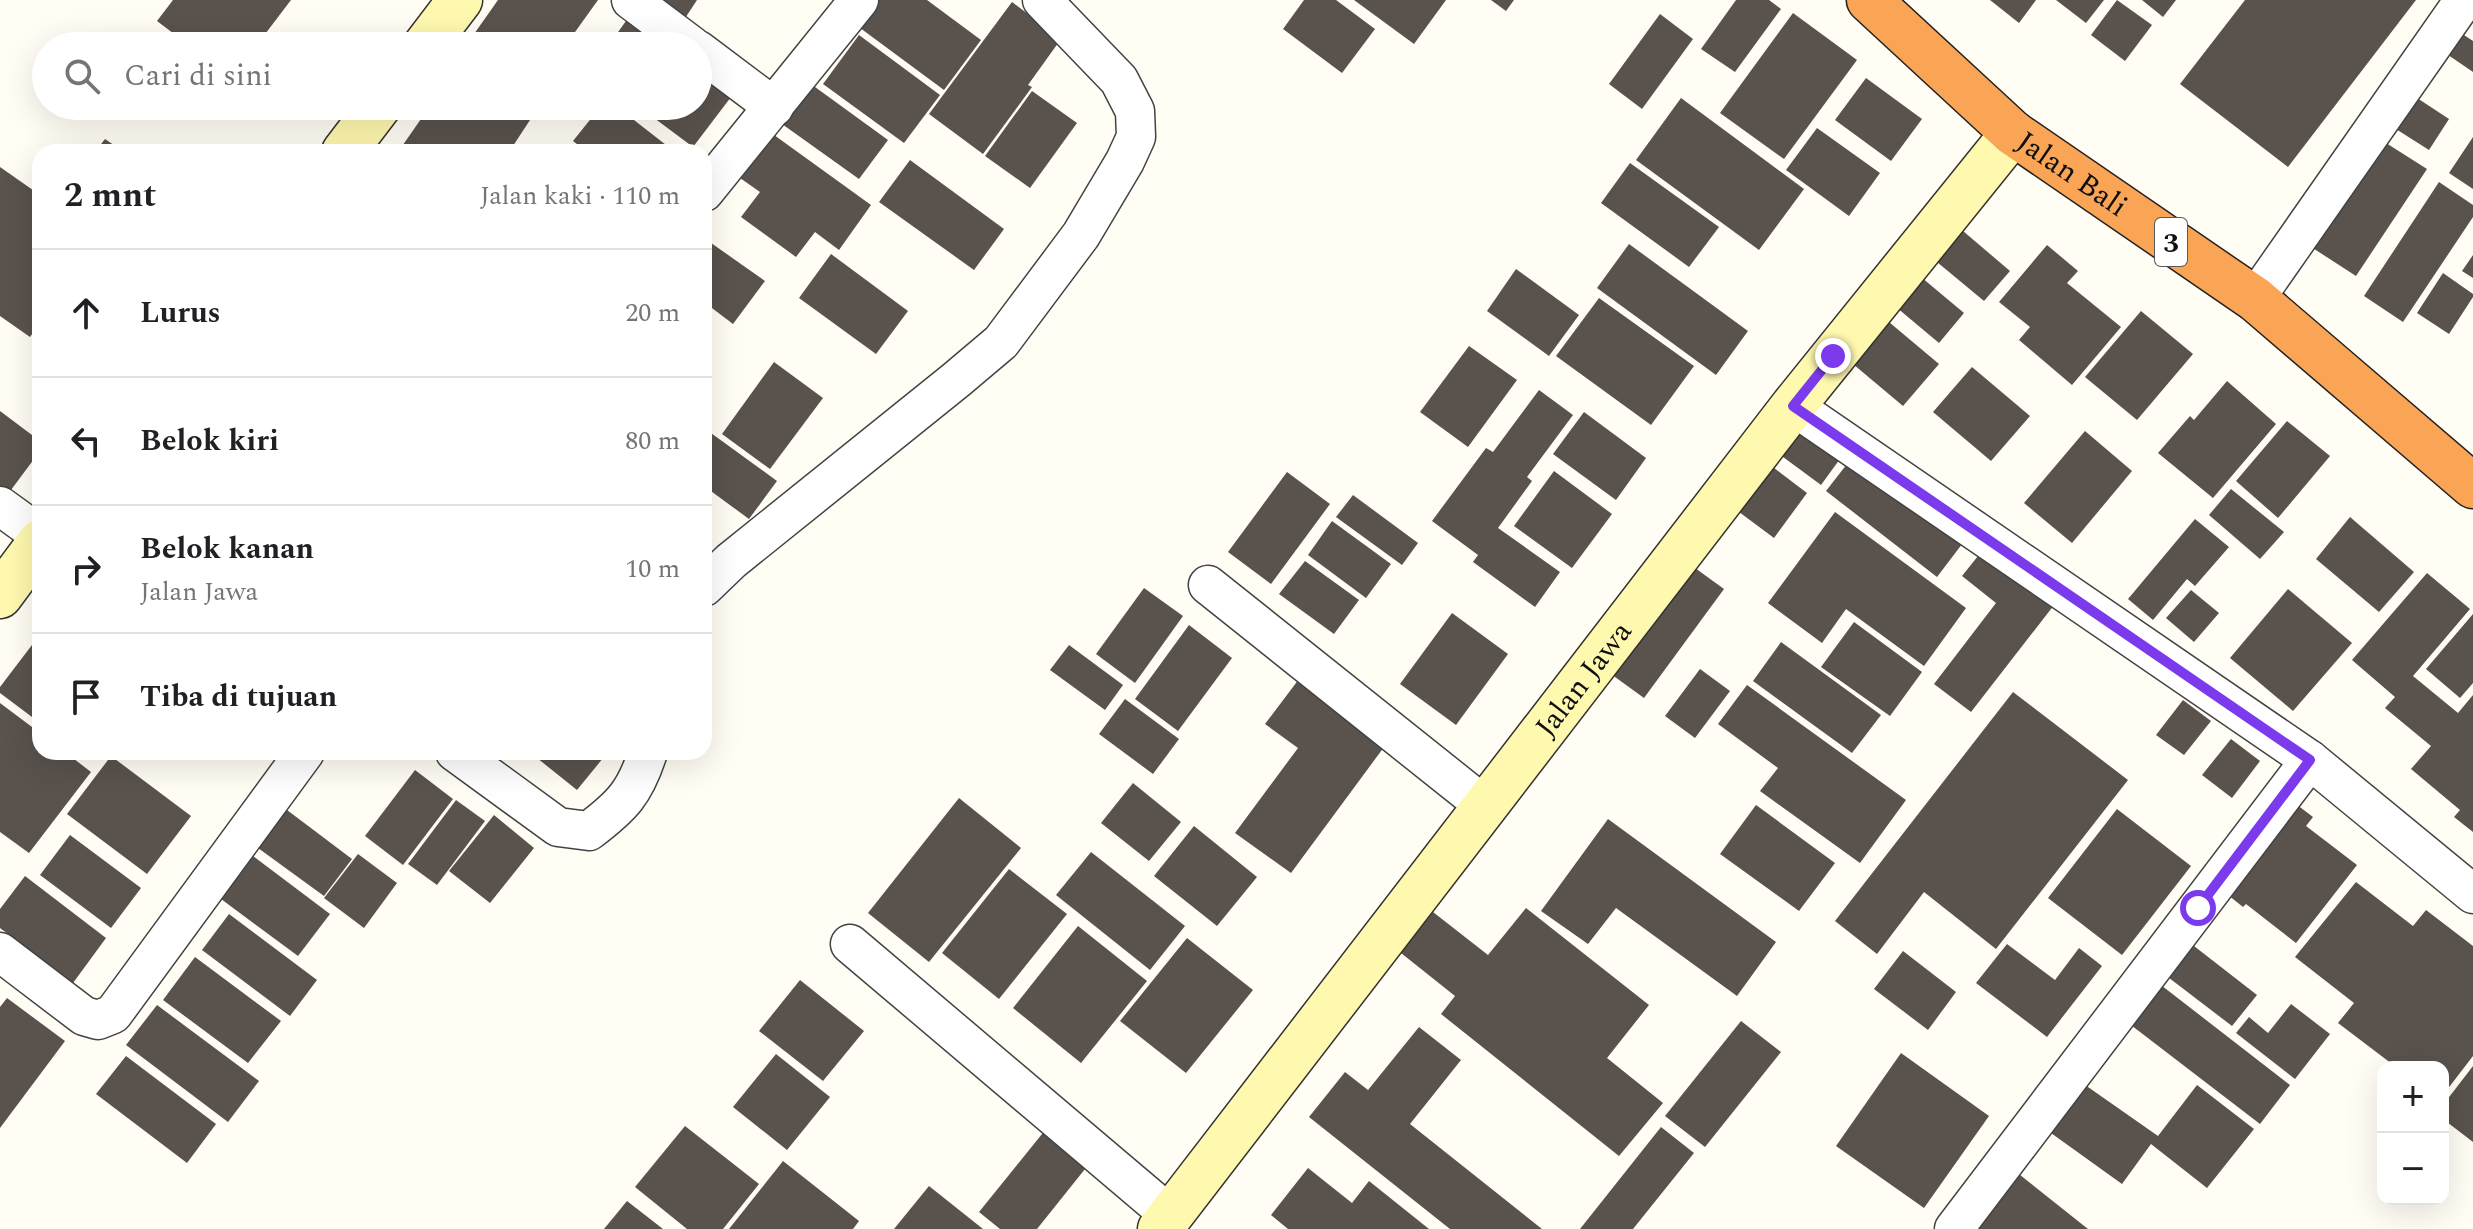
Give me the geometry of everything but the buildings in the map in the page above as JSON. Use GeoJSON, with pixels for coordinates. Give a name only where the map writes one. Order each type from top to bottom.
{"type":"FeatureCollection","features":[{"type":"Feature","properties":{"kind":"highway","name":"Jalan Bali"},"geometry":{"type":"LineString","coordinates":[[1869,0],[2013,133],[2255,299],[2473,486]]}},
{"type":"Feature","properties":{"kind":"street"},"geometry":{"type":"LineString","coordinates":[[436,32],[460,0]]}},
{"type":"Feature","properties":{"kind":"street"},"geometry":{"type":"LineString","coordinates":[[631,0],[673,32]]}},
{"type":"Feature","properties":{"kind":"street"},"geometry":{"type":"LineString","coordinates":[[712,182],[859,0]]}},
{"type":"Feature","properties":{"kind":"street"},"geometry":{"type":"LineString","coordinates":[[712,579],[1001,342],[1081,235],[1125,161],[1136,137],[1135,111],[1119,80],[1042,0]]}},
{"type":"Feature","properties":{"kind":"street"},"geometry":{"type":"LineString","coordinates":[[2255,299],[2464,0]]}},
{"type":"Feature","properties":{"kind":"street"},"geometry":{"type":"LineString","coordinates":[[712,60],[774,107]]}},
{"type":"Feature","properties":{"kind":"street"},"geometry":{"type":"LineString","coordinates":[[350,144],[368,120]]}},
{"type":"Feature","properties":{"kind":"street","name":"Jalan Jawa"},"geometry":{"type":"LineString","coordinates":[[1165,1222],[1793,406],[2013,133]]}},
{"type":"Feature","properties":{"kind":"street"},"geometry":{"type":"LineString","coordinates":[[1793,406],[2310,760],[2473,894]]}},
{"type":"Feature","properties":{"kind":"street"},"geometry":{"type":"LineString","coordinates":[[0,506],[32,529]]}},
{"type":"Feature","properties":{"kind":"street"},"geometry":{"type":"LineString","coordinates":[[0,596],[32,553]]}},
{"type":"Feature","properties":{"kind":"street"},"geometry":{"type":"LineString","coordinates":[[1208,585],[1485,806]]}},
{"type":"Feature","properties":{"kind":"street"},"geometry":{"type":"LineString","coordinates":[[0,952],[84,1016],[98,1020],[113,1014],[299,760]]}},
{"type":"Feature","properties":{"kind":"street"},"geometry":{"type":"LineString","coordinates":[[466,760],[558,827],[589,831],[618,809],[639,781],[646,760]]}},
{"type":"Feature","properties":{"kind":"street"},"geometry":{"type":"LineString","coordinates":[[1954,1229],[2310,760]]}},
{"type":"Feature","properties":{"kind":"street"},"geometry":{"type":"LineString","coordinates":[[850,944],[1165,1222]]}},
{"type":"Feature","properties":{"kind":"route"},"geometry":{"type":"LineString","coordinates":[[1833,356],[1793,406],[2310,760],[2198,908]]}}]}
